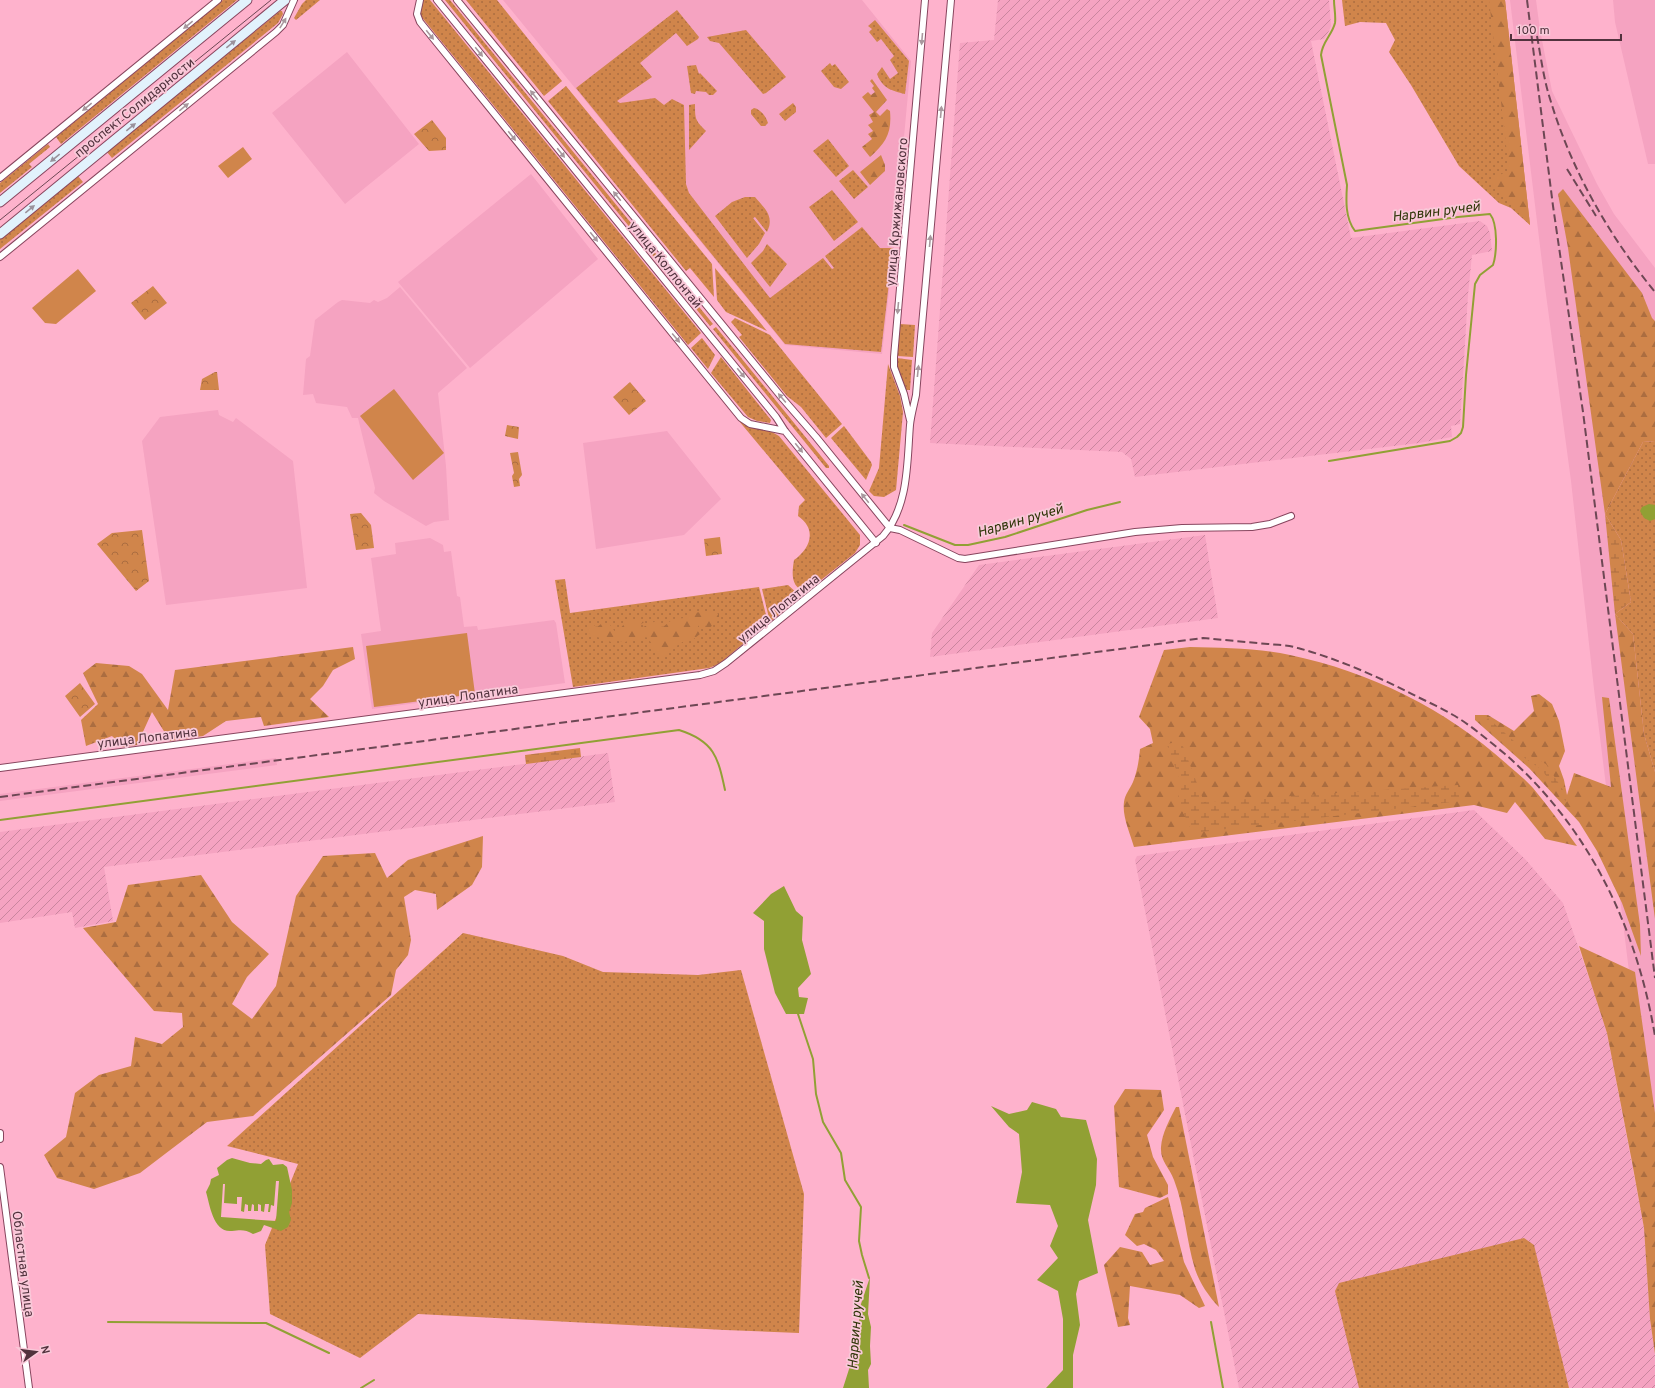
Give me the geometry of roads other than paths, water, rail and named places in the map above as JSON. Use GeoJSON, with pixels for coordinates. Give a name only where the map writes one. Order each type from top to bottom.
{"type":"FeatureCollection","features":[{"type":"Feature","properties":{"kind":"main road","name":"проспект Солидарности"},"geometry":{"type":"LineString","coordinates":[[0,202],[247,0]]}},
{"type":"Feature","properties":{"kind":"main road","name":"проспект Солидарности"},"geometry":{"type":"LineString","coordinates":[[0,234],[285,0]]}},
{"type":"Feature","properties":{"kind":"street"},"geometry":{"type":"LineString","coordinates":[[0,178],[218,0]]}},
{"type":"Feature","properties":{"kind":"street"},"geometry":{"type":"LineString","coordinates":[[0,257],[276,32],[283,25],[294,0]]}},
{"type":"Feature","properties":{"kind":"street"},"geometry":{"type":"LineString","coordinates":[[420,0],[417,14],[420,22],[741,418],[750,424],[786,431]]}},
{"type":"Feature","properties":{"kind":"street","name":"улица Коллонтай"},"geometry":{"type":"LineString","coordinates":[[437,0],[751,386],[876,543]]}},
{"type":"Feature","properties":{"kind":"street","name":"улица Коллонтай"},"geometry":{"type":"LineString","coordinates":[[458,0],[890,528]]}},
{"type":"Feature","properties":{"kind":"street","name":"улица Кржижановского"},"geometry":{"type":"LineString","coordinates":[[910,423],[904,394],[894,367],[894,357],[925,0]]}},
{"type":"Feature","properties":{"kind":"street","name":"улица Кржижановского"},"geometry":{"type":"LineString","coordinates":[[890,528],[903,496],[907,469],[910,423],[916,395],[951,0]]}},
{"type":"Feature","properties":{"kind":"street"},"geometry":{"type":"LineString","coordinates":[[904,394],[916,395]]}},
{"type":"Feature","properties":{"kind":"street"},"geometry":{"type":"LineString","coordinates":[[890,528],[900,530],[958,558],[965,559],[1135,532],[1182,528],[1252,527],[1270,524],[1291,516]]}},
{"type":"Feature","properties":{"kind":"street","name":"улица Лопатина"},"geometry":{"type":"LineString","coordinates":[[0,768],[700,675],[714,671],[726,663],[876,543],[890,528]]}},
{"type":"Feature","properties":{"kind":"street"},"geometry":{"type":"LineString","coordinates":[[0,1133],[0,1139]]}},
{"type":"Feature","properties":{"kind":"street","name":"Областная улица"},"geometry":{"type":"LineString","coordinates":[[0,1167],[29,1388]]}},
{"type":"Feature","properties":{"kind":"waterway","name":"Нарвин ручей"},"geometry":{"type":"LineString","coordinates":[[1329,461],[1450,441],[1461,433],[1463,427],[1466,375],[1475,284],[1480,275],[1493,265],[1496,239],[1496,231],[1490,214],[1355,231],[1348,215],[1346,203],[1347,185],[1321,55],[1323,46],[1335,23],[1334,0]]}},
{"type":"Feature","properties":{"kind":"waterway","name":"Нарвин ручей"},"geometry":{"type":"LineString","coordinates":[[904,525],[955,545],[968,545],[1005,537],[1087,510],[1120,502]]}},
{"type":"Feature","properties":{"kind":"waterway"},"geometry":{"type":"LineString","coordinates":[[0,820],[679,730],[691,734],[707,745],[717,759],[725,790]]}},
{"type":"Feature","properties":{"kind":"waterway","name":"Нарвин ручей"},"geometry":{"type":"LineString","coordinates":[[798,1014],[813,1059],[816,1094],[823,1122],[841,1153],[845,1180],[861,1207],[859,1241],[869,1278]]}},
{"type":"Feature","properties":{"kind":"waterway"},"geometry":{"type":"LineString","coordinates":[[108,1322],[266,1323],[329,1353]]}},
{"type":"Feature","properties":{"kind":"waterway"},"geometry":{"type":"LineString","coordinates":[[1211,1322],[1223,1388]]}},
{"type":"Feature","properties":{"kind":"waterway"},"geometry":{"type":"LineString","coordinates":[[361,1388],[374,1380]]}},
{"type":"Feature","properties":{"kind":"tram line"},"geometry":{"type":"LineString","coordinates":[[0,220],[271,0]]}},
{"type":"Feature","properties":{"kind":"railway"},"geometry":{"type":"LineString","coordinates":[[1527,0],[1553,206],[1583,412],[1655,978]]}},
{"type":"Feature","properties":{"kind":"railway"},"geometry":{"type":"LineString","coordinates":[[1537,36],[1551,102],[1581,178],[1607,225],[1638,271],[1655,292]]}},
{"type":"Feature","properties":{"kind":"railway"},"geometry":{"type":"LineString","coordinates":[[1567,169],[1596,216]]}},
{"type":"Feature","properties":{"kind":"railway"},"geometry":{"type":"LineString","coordinates":[[0,797],[1203,638],[1295,647],[1368,673],[1455,716],[1505,754],[1535,783],[1561,814],[1585,847],[1605,882],[1622,919],[1636,957],[1647,996],[1655,1036]]}}]}
